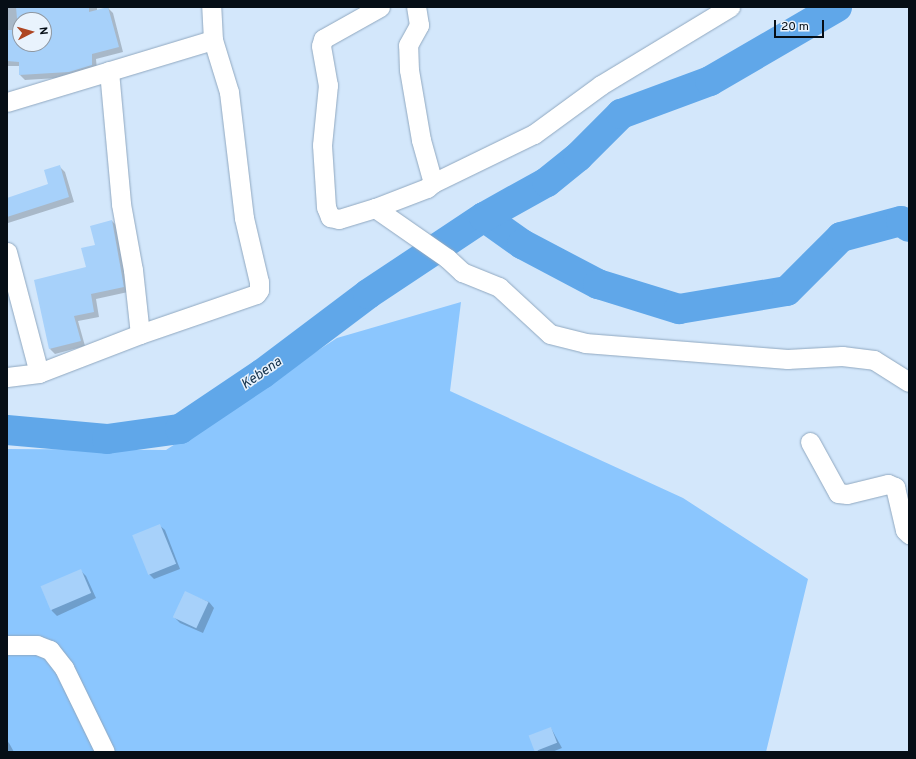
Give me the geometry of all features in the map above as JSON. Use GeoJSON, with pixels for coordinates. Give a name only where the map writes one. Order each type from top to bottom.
{"type":"FeatureCollection","features":[{"type":"Feature","properties":{"kind":"street"},"geometry":{"type":"LineString","coordinates":[[7,377],[39,372],[140,334],[256,294],[259,290],[260,282],[244,218],[229,92],[213,40],[211,7]]}},
{"type":"Feature","properties":{"kind":"street"},"geometry":{"type":"LineString","coordinates":[[380,7],[330,33],[323,39],[321,46],[328,85],[322,146],[326,207],[330,217],[339,219],[376,208],[427,188],[433,183],[534,134],[601,85],[730,7]]}},
{"type":"Feature","properties":{"kind":"street"},"geometry":{"type":"LineString","coordinates":[[416,7],[419,25],[408,45],[409,70],[421,140],[433,183]]}},
{"type":"Feature","properties":{"kind":"street"},"geometry":{"type":"LineString","coordinates":[[7,102],[213,40]]}},
{"type":"Feature","properties":{"kind":"street"},"geometry":{"type":"LineString","coordinates":[[109,71],[121,204],[133,270],[140,334]]}},
{"type":"Feature","properties":{"kind":"street"},"geometry":{"type":"LineString","coordinates":[[376,208],[447,258],[462,272],[499,287],[550,334],[585,342],[787,359],[842,356],[868,359],[874,360],[909,382]]}},
{"type":"Feature","properties":{"kind":"street"},"geometry":{"type":"LineString","coordinates":[[7,252],[39,372]]}},
{"type":"Feature","properties":{"kind":"street"},"geometry":{"type":"LineString","coordinates":[[810,442],[838,493],[847,494],[888,484],[895,487],[905,530],[909,534]]}},
{"type":"Feature","properties":{"kind":"street"},"geometry":{"type":"LineString","coordinates":[[7,645],[37,645],[50,650],[64,668],[105,752]]}},
{"type":"Feature","properties":{"kind":"shaded area"},"geometry":{"type":"Polygon","coordinates":[[[461,302],[450,391],[683,498],[808,579],[766,752],[7,752],[7,449],[166,450],[337,338],[461,302]]]}},
{"type":"Feature","properties":{"kind":"building"},"geometry":{"type":"Polygon","coordinates":[[[16,7],[89,7],[89,12],[108,7],[119,47],[92,54],[92,65],[69,72],[19,75],[19,62],[7,61],[7,30],[12,30],[12,52],[52,52],[52,12],[16,12],[16,7]]]}},
{"type":"Feature","properties":{"kind":"building"},"geometry":{"type":"Polygon","coordinates":[[[60,165],[69,197],[7,217],[7,198],[48,184],[44,170],[60,165]]]}},
{"type":"Feature","properties":{"kind":"building"},"geometry":{"type":"Polygon","coordinates":[[[112,220],[124,287],[91,294],[94,312],[74,316],[81,341],[49,349],[34,280],[86,267],[81,248],[95,245],[90,226],[112,220]]]}},
{"type":"Feature","properties":{"kind":"building"},"geometry":{"type":"Polygon","coordinates":[[[160,524],[176,564],[148,575],[132,535],[160,524]]]}},
{"type":"Feature","properties":{"kind":"building"},"geometry":{"type":"Polygon","coordinates":[[[81,569],[91,593],[51,610],[40,586],[81,569]]]}},
{"type":"Feature","properties":{"kind":"building"},"geometry":{"type":"Polygon","coordinates":[[[185,591],[209,602],[196,628],[173,617],[185,591]]]}},
{"type":"Feature","properties":{"kind":"building"},"geometry":{"type":"Polygon","coordinates":[[[551,727],[557,743],[535,751],[529,736],[551,727]]]}},
{"type":"Feature","properties":{"kind":"waterway","name":"Kebena"},"geometry":{"type":"LineString","coordinates":[[7,430],[107,439],[180,429],[262,374],[368,294],[484,217],[547,182],[578,157],[621,114],[710,81],[837,7]]}},
{"type":"Feature","properties":{"kind":"waterway"},"geometry":{"type":"LineString","coordinates":[[484,217],[522,244],[598,284],[679,309],[787,291],[841,237],[901,221],[909,227]]}}]}
